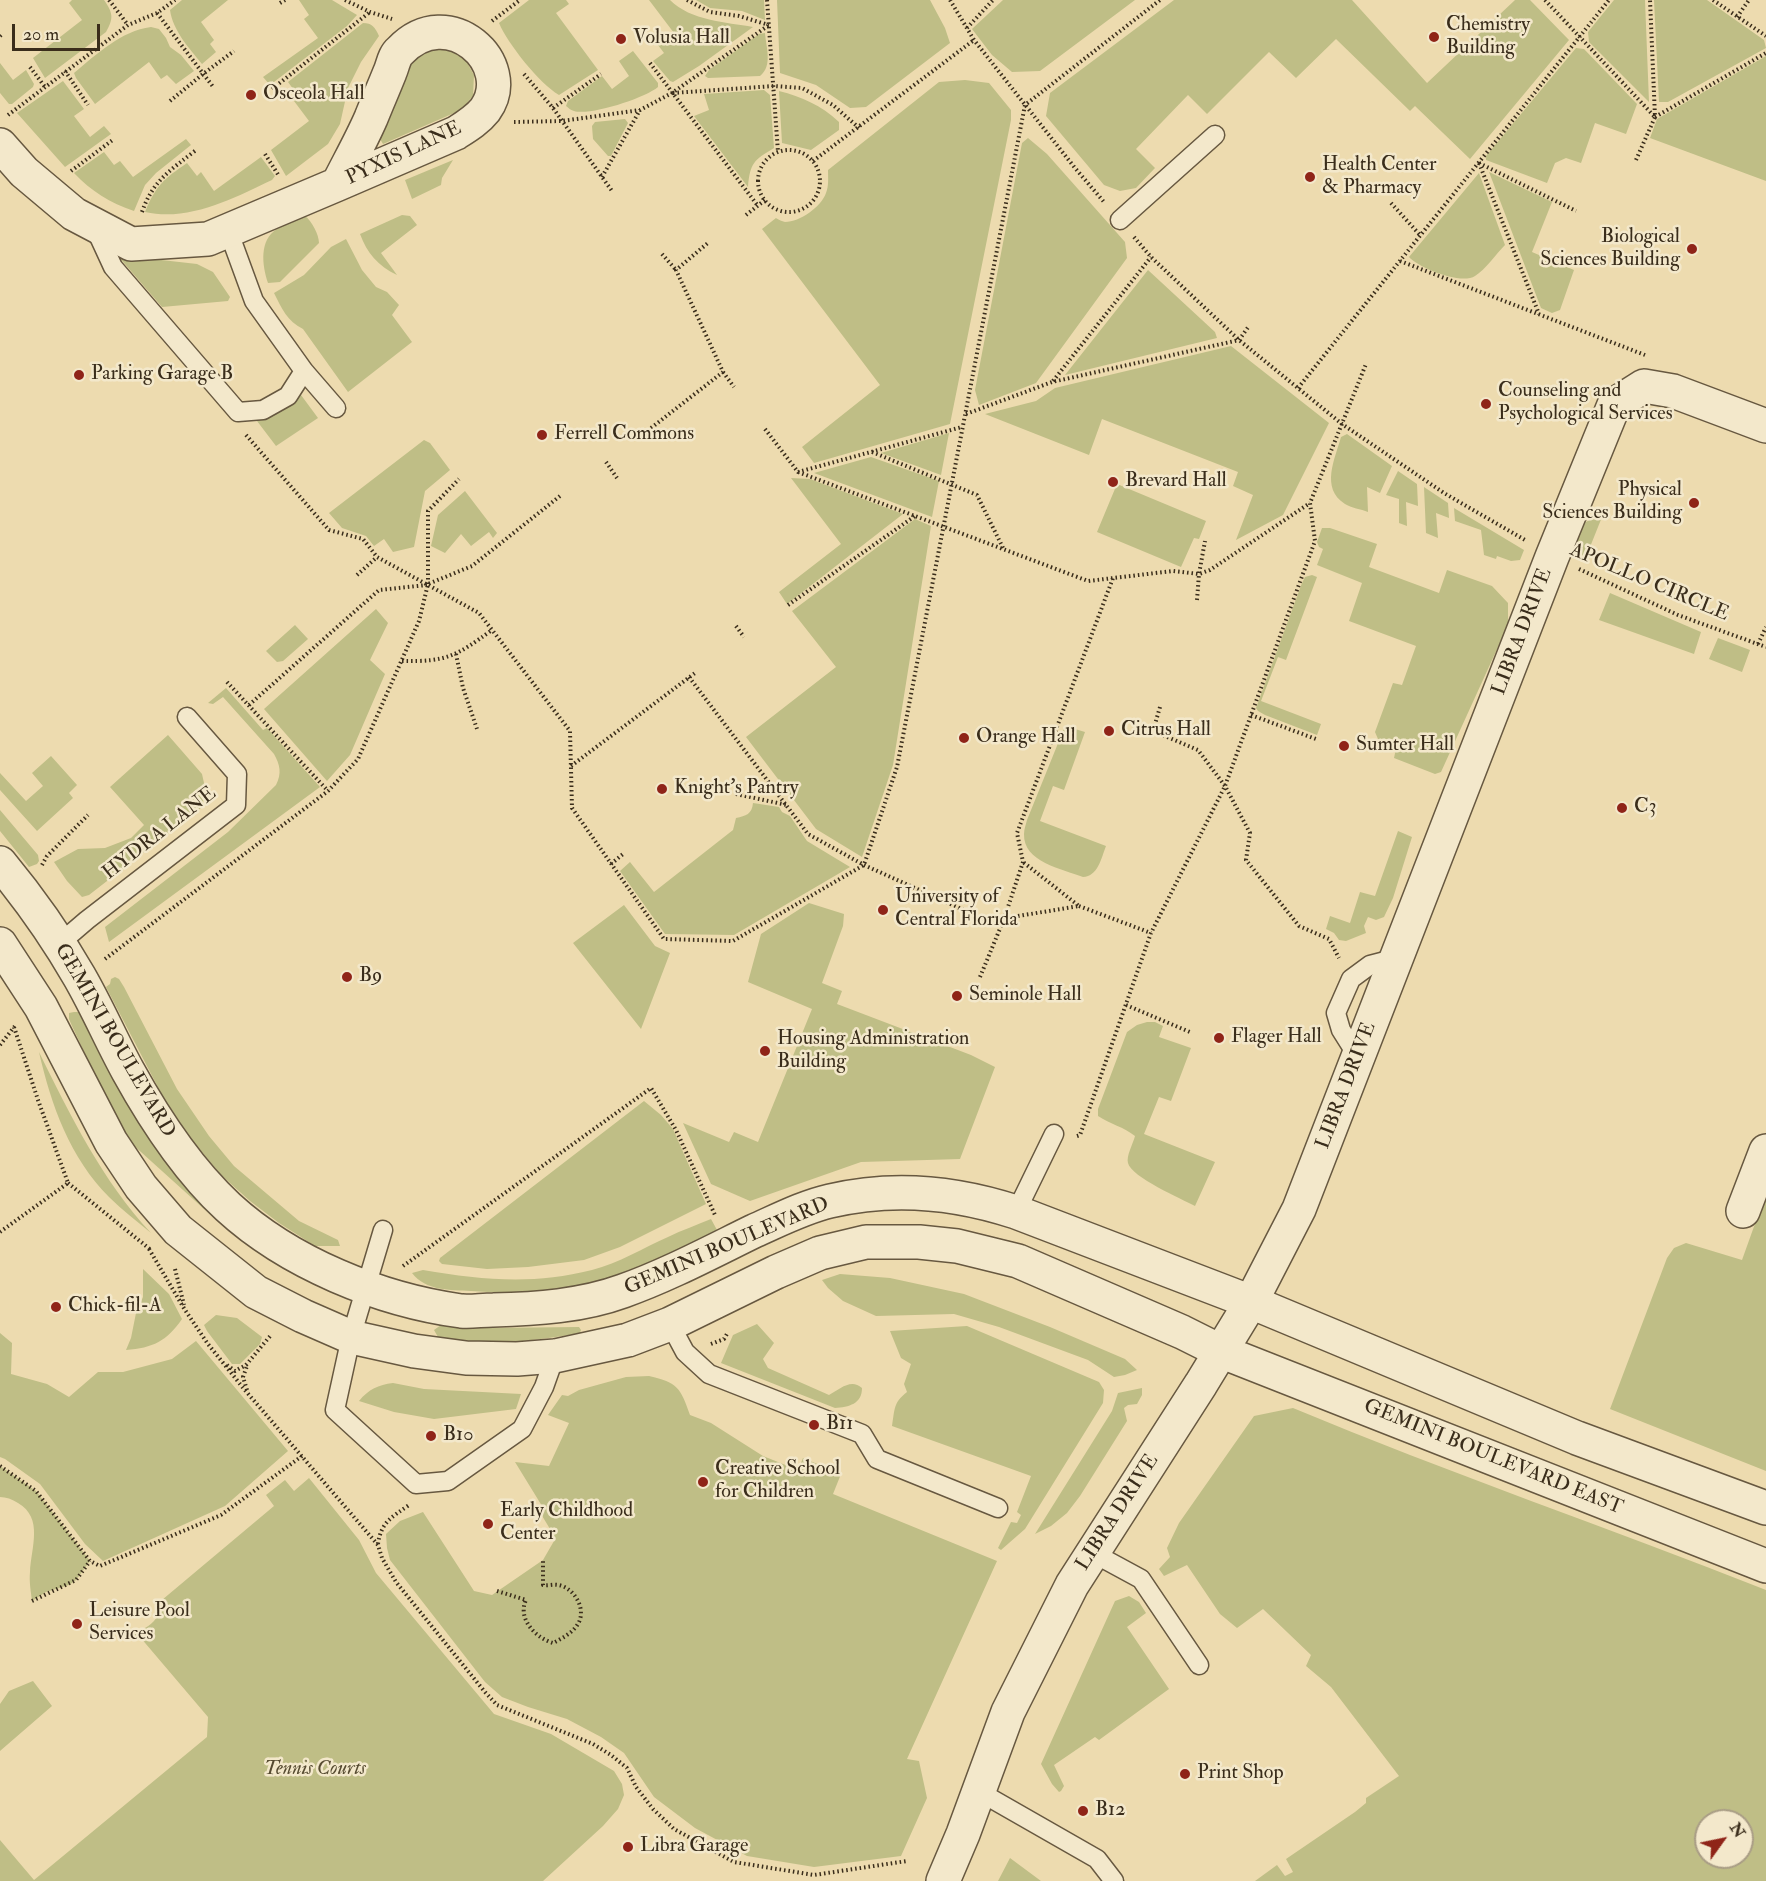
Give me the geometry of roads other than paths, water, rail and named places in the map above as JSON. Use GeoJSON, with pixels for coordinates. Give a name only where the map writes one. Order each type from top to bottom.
{"type":"FeatureCollection","features":[{"type":"Feature","properties":{"kind":"street","name":"PYXIS LANE"},"geometry":{"type":"LineString","coordinates":[[93,224],[131,244],[208,238],[338,184],[456,133],[472,123],[485,109],[493,92],[491,74],[483,52],[469,40],[451,32],[431,32],[411,40],[397,53],[370,119],[338,184]]}},
{"type":"Feature","properties":{"kind":"street"},"geometry":{"type":"LineString","coordinates":[[2,131],[24,172],[74,214],[93,224]]}},
{"type":"Feature","properties":{"kind":"street","name":"LIBRA DRIVE"},"geometry":{"type":"LineString","coordinates":[[943,1881],[1008,1712],[1071,1586],[1251,1302],[1299,1209],[1552,557],[1614,405],[1644,386],[1673,391],[1766,426]]}},
{"type":"Feature","properties":{"kind":"street","name":"GEMINI BOULEVARD"},"geometry":{"type":"LineString","coordinates":[[9,874],[59,944],[80,978],[129,1073],[164,1131],[195,1174],[230,1208],[270,1239],[316,1265],[366,1288],[463,1311],[520,1310],[575,1303],[618,1293],[654,1279],[783,1218],[828,1202],[878,1192],[933,1193],[983,1201],[1251,1302]]}},
{"type":"Feature","properties":{"kind":"street","name":"GEMINI BOULEVARD EAST"},"geometry":{"type":"LineString","coordinates":[[0,944],[41,1007],[111,1142],[141,1187],[178,1230],[256,1292],[351,1337],[414,1351],[465,1358],[517,1359],[555,1356],[628,1340],[670,1324],[820,1253],[866,1242],[919,1242],[957,1246],[1018,1261],[1182,1332],[1220,1351],[1766,1566]]}},
{"type":"Feature","properties":{"kind":"street"},"geometry":{"type":"LineString","coordinates":[[21,975],[59,944]]}},
{"type":"Feature","properties":{"kind":"street"},"geometry":{"type":"LineString","coordinates":[[1743,1210],[1766,1150]]}},
{"type":"Feature","properties":{"kind":"street"},"geometry":{"type":"LineString","coordinates":[[654,1279],[670,1324]]}},
{"type":"Feature","properties":{"kind":"street"},"geometry":{"type":"LineString","coordinates":[[1251,1302],[1577,1438],[1766,1508]]}},
{"type":"Feature","properties":{"kind":"lane"},"geometry":{"type":"LineString","coordinates":[[1120,220],[1215,135]]}},
{"type":"Feature","properties":{"kind":"lane"},"geometry":{"type":"LineString","coordinates":[[93,224],[113,267],[238,412],[263,410],[288,396],[304,371]]}},
{"type":"Feature","properties":{"kind":"lane"},"geometry":{"type":"LineString","coordinates":[[228,230],[254,301],[304,371],[336,408]]}},
{"type":"Feature","properties":{"kind":"lane","name":"HYDRA LANE"},"geometry":{"type":"LineString","coordinates":[[59,944],[236,805],[237,774],[187,717]]}},
{"type":"Feature","properties":{"kind":"lane"},"geometry":{"type":"LineString","coordinates":[[1358,1057],[1341,1030],[1336,1013],[1351,980],[1370,965],[1397,958]]}},
{"type":"Feature","properties":{"kind":"lane"},"geometry":{"type":"LineString","coordinates":[[1016,1212],[1054,1134]]}},
{"type":"Feature","properties":{"kind":"lane"},"geometry":{"type":"LineString","coordinates":[[383,1230],[351,1337],[335,1410],[416,1484],[448,1481],[522,1429],[544,1387],[555,1356]]}},
{"type":"Feature","properties":{"kind":"lane"},"geometry":{"type":"LineString","coordinates":[[670,1324],[685,1352],[709,1374],[862,1434],[877,1459],[998,1508]]}},
{"type":"Feature","properties":{"kind":"lane"},"geometry":{"type":"LineString","coordinates":[[1093,1552],[1141,1579],[1199,1665]]}},
{"type":"Feature","properties":{"kind":"lane"},"geometry":{"type":"LineString","coordinates":[[978,1791],[1098,1859],[1114,1881]]}},
{"type":"Feature","properties":{"kind":"place","name":"Chemistry Building"},"geometry":{"type":"Point","coordinates":[1434,37]}},
{"type":"Feature","properties":{"kind":"place","name":"Volusia Hall"},"geometry":{"type":"Point","coordinates":[621,39]}},
{"type":"Feature","properties":{"kind":"place","name":"Osceola Hall"},"geometry":{"type":"Point","coordinates":[251,95]}},
{"type":"Feature","properties":{"kind":"place","name":"Health Center & Pharmacy"},"geometry":{"type":"Point","coordinates":[1310,177]}},
{"type":"Feature","properties":{"kind":"place","name":"Biological Sciences Building"},"geometry":{"type":"Point","coordinates":[1692,249]}},
{"type":"Feature","properties":{"kind":"place","name":"Parking Garage B"},"geometry":{"type":"Point","coordinates":[79,375]}},
{"type":"Feature","properties":{"kind":"place","name":"Counseling and Psychological Services"},"geometry":{"type":"Point","coordinates":[1486,404]}},
{"type":"Feature","properties":{"kind":"place","name":"Ferrell Commons"},"geometry":{"type":"Point","coordinates":[542,435]}},
{"type":"Feature","properties":{"kind":"place","name":"Brevard Hall"},"geometry":{"type":"Point","coordinates":[1113,482]}},
{"type":"Feature","properties":{"kind":"place","name":"Physical Sciences Building"},"geometry":{"type":"Point","coordinates":[1694,503]}},
{"type":"Feature","properties":{"kind":"place","name":"Citrus Hall"},"geometry":{"type":"Point","coordinates":[1109,731]}},
{"type":"Feature","properties":{"kind":"place","name":"Orange Hall"},"geometry":{"type":"Point","coordinates":[964,738]}},
{"type":"Feature","properties":{"kind":"place","name":"Sumter Hall"},"geometry":{"type":"Point","coordinates":[1344,746]}},
{"type":"Feature","properties":{"kind":"place","name":"Knight's Pantry"},"geometry":{"type":"Point","coordinates":[662,789]}},
{"type":"Feature","properties":{"kind":"place","name":"C3"},"geometry":{"type":"Point","coordinates":[1622,808]}},
{"type":"Feature","properties":{"kind":"place","name":"University of Central Florida"},"geometry":{"type":"Point","coordinates":[883,910]}},
{"type":"Feature","properties":{"kind":"place","name":"B9"},"geometry":{"type":"Point","coordinates":[347,977]}},
{"type":"Feature","properties":{"kind":"place","name":"Seminole Hall"},"geometry":{"type":"Point","coordinates":[957,996]}},
{"type":"Feature","properties":{"kind":"place","name":"Flager Hall"},"geometry":{"type":"Point","coordinates":[1219,1038]}},
{"type":"Feature","properties":{"kind":"place","name":"Housing Administration Building"},"geometry":{"type":"Point","coordinates":[765,1051]}},
{"type":"Feature","properties":{"kind":"place","name":"Chick-fil-A"},"geometry":{"type":"Point","coordinates":[56,1307]}},
{"type":"Feature","properties":{"kind":"place","name":"B11"},"geometry":{"type":"Point","coordinates":[814,1425]}},
{"type":"Feature","properties":{"kind":"place","name":"B10"},"geometry":{"type":"Point","coordinates":[431,1436]}},
{"type":"Feature","properties":{"kind":"place","name":"Creative School for Children"},"geometry":{"type":"Point","coordinates":[703,1482]}},
{"type":"Feature","properties":{"kind":"place","name":"Early Childhood Center"},"geometry":{"type":"Point","coordinates":[488,1524]}},
{"type":"Feature","properties":{"kind":"place","name":"Leisure Pool Services"},"geometry":{"type":"Point","coordinates":[77,1624]}},
{"type":"Feature","properties":{"kind":"place","name":"Print Shop"},"geometry":{"type":"Point","coordinates":[1185,1774]}},
{"type":"Feature","properties":{"kind":"place","name":"B12"},"geometry":{"type":"Point","coordinates":[1083,1811]}},
{"type":"Feature","properties":{"kind":"place","name":"Libra Garage"},"geometry":{"type":"Point","coordinates":[628,1847]}},
{"type":"Feature","properties":{"kind":"park label","name":"Tennis Courts"},"geometry":{"type":"Point","coordinates":[315,1770]}}]}
